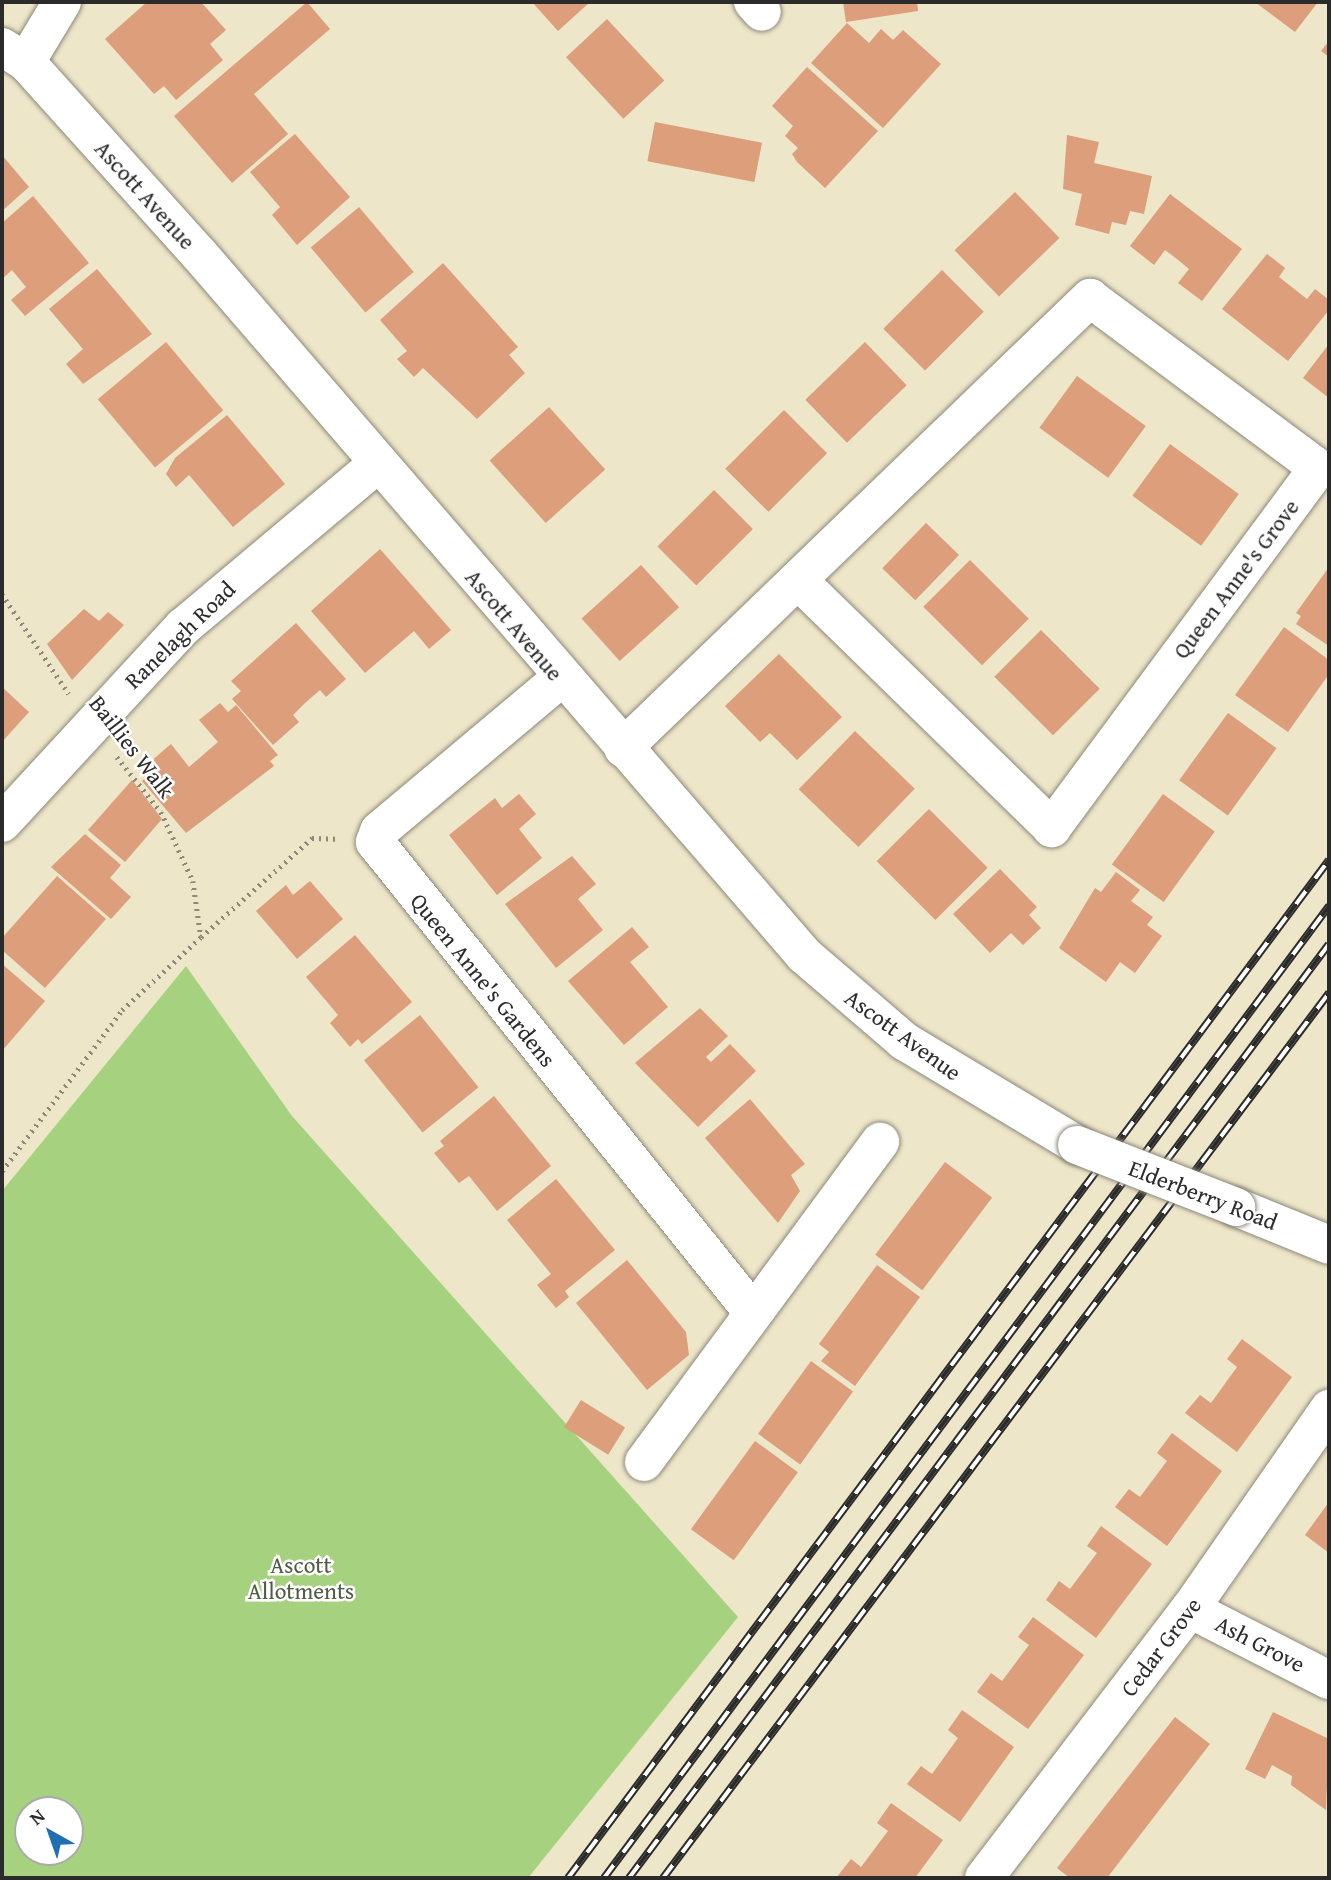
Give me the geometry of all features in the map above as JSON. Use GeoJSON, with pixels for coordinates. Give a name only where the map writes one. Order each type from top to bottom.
{"type":"FeatureCollection","features":[{"type":"Feature","properties":{"kind":"street"},"geometry":{"type":"LineString","coordinates":[[14,55],[62,2]]}},
{"type":"Feature","properties":{"kind":"street","name":"Ascott Avenue"},"geometry":{"type":"LineString","coordinates":[[14,55],[376,465],[741,887],[851,999],[951,1072],[1077,1145]]}},
{"type":"Feature","properties":{"kind":"street","name":"Queen Anne's Grove"},"geometry":{"type":"LineString","coordinates":[[623,748],[801,583],[1090,299],[1318,468],[1052,828],[801,583]]}},
{"type":"Feature","properties":{"kind":"street","name":"Ranelagh Road"},"geometry":{"type":"LineString","coordinates":[[2,823],[90,724],[183,627],[376,465]]}},
{"type":"Feature","properties":{"kind":"street"},"geometry":{"type":"LineString","coordinates":[[375,842],[379,831],[560,679]]}},
{"type":"Feature","properties":{"kind":"street","name":"Queen Anne's Gardens"},"geometry":{"type":"LineString","coordinates":[[375,842],[751,1310]]}},
{"type":"Feature","properties":{"kind":"street"},"geometry":{"type":"LineString","coordinates":[[644,1462],[751,1310],[880,1142]]}},
{"type":"Feature","properties":{"kind":"street","name":"Elderberry Road"},"geometry":{"type":"LineString","coordinates":[[1077,1145],[1329,1245]]}},
{"type":"Feature","properties":{"kind":"street","name":"Cedar Grove"},"geometry":{"type":"LineString","coordinates":[[984,1878],[1190,1609],[1329,1409]]}},
{"type":"Feature","properties":{"kind":"street","name":"Ash Grove"},"geometry":{"type":"LineString","coordinates":[[1190,1609],[1329,1680]]}},
{"type":"Feature","properties":{"kind":"path","name":"Baillies Walk"},"geometry":{"type":"LineString","coordinates":[[2,594],[90,724],[161,812],[193,881],[201,937]]}},
{"type":"Feature","properties":{"kind":"path"},"geometry":{"type":"LineString","coordinates":[[2,1171],[121,1010],[312,838],[375,842]]}},
{"type":"Feature","properties":{"kind":"green space","name":"Ascott Allotments"},"geometry":{"type":"Polygon","coordinates":[[[186,966],[292,1116],[738,1617],[528,1878],[2,1878],[2,1191],[186,966]]]}},
{"type":"Feature","properties":{"kind":"building"},"geometry":{"type":"Polygon","coordinates":[[[147,2],[201,2],[226,30],[210,44],[223,60],[176,100],[164,86],[154,94],[105,39],[147,2]]]}},
{"type":"Feature","properties":{"kind":"building"},"geometry":{"type":"Polygon","coordinates":[[[307,2],[330,29],[254,94],[288,134],[232,183],[174,116],[307,2]]]}},
{"type":"Feature","properties":{"kind":"building"},"geometry":{"type":"Polygon","coordinates":[[[532,2],[590,2],[558,31],[532,2]]]}},
{"type":"Feature","properties":{"kind":"building"},"geometry":{"type":"Polygon","coordinates":[[[843,2],[917,2],[918,11],[846,22],[843,2]]]}},
{"type":"Feature","properties":{"kind":"building"},"geometry":{"type":"Polygon","coordinates":[[[1255,2],[1318,2],[1295,32],[1255,2]]]}},
{"type":"Feature","properties":{"kind":"building"},"geometry":{"type":"Polygon","coordinates":[[[607,19],[664,80],[623,119],[566,57],[607,19]]]}},
{"type":"Feature","properties":{"kind":"building"},"geometry":{"type":"Polygon","coordinates":[[[847,23],[869,43],[881,29],[893,40],[903,30],[941,64],[883,128],[811,63],[847,23]]]}},
{"type":"Feature","properties":{"kind":"building"},"geometry":{"type":"Polygon","coordinates":[[[1329,41],[1329,57],[1321,51],[1329,41]]]}},
{"type":"Feature","properties":{"kind":"building"},"geometry":{"type":"Polygon","coordinates":[[[807,67],[878,131],[825,188],[797,162],[792,154],[798,148],[785,136],[793,126],[772,106],[807,67]]]}},
{"type":"Feature","properties":{"kind":"building"},"geometry":{"type":"Polygon","coordinates":[[[655,122],[762,143],[754,182],[647,161],[655,122]]]}},
{"type":"Feature","properties":{"kind":"building"},"geometry":{"type":"Polygon","coordinates":[[[295,134],[350,197],[297,245],[272,215],[280,207],[250,172],[295,134]]]}},
{"type":"Feature","properties":{"kind":"building"},"geometry":{"type":"Polygon","coordinates":[[[1067,135],[1099,142],[1094,163],[1152,176],[1144,214],[1130,211],[1126,225],[1112,222],[1109,234],[1075,225],[1082,194],[1063,189],[1067,135]]]}},
{"type":"Feature","properties":{"kind":"building"},"geometry":{"type":"Polygon","coordinates":[[[2,155],[29,187],[2,211],[2,155]]]}},
{"type":"Feature","properties":{"kind":"building"},"geometry":{"type":"Polygon","coordinates":[[[1015,192],[1059,238],[999,296],[955,250],[1015,192]]]}},
{"type":"Feature","properties":{"kind":"building"},"geometry":{"type":"Polygon","coordinates":[[[1170,194],[1242,249],[1202,301],[1178,283],[1189,269],[1177,259],[1165,250],[1154,265],[1130,246],[1170,194]]]}},
{"type":"Feature","properties":{"kind":"building"},"geometry":{"type":"Polygon","coordinates":[[[33,196],[89,263],[25,316],[11,300],[26,287],[12,270],[2,279],[2,223],[33,196]]]}},
{"type":"Feature","properties":{"kind":"building"},"geometry":{"type":"Polygon","coordinates":[[[359,207],[414,272],[365,313],[311,247],[359,207]]]}},
{"type":"Feature","properties":{"kind":"building"},"geometry":{"type":"Polygon","coordinates":[[[1267,254],[1285,268],[1279,277],[1307,299],[1315,289],[1329,300],[1329,310],[1288,361],[1222,309],[1267,254]]]}},
{"type":"Feature","properties":{"kind":"building"},"geometry":{"type":"Polygon","coordinates":[[[443,263],[518,347],[509,355],[525,373],[477,419],[423,368],[414,377],[397,359],[407,351],[380,320],[443,263]]]}},
{"type":"Feature","properties":{"kind":"building"},"geometry":{"type":"Polygon","coordinates":[[[97,269],[152,334],[83,384],[66,364],[83,349],[49,309],[97,269]]]}},
{"type":"Feature","properties":{"kind":"building"},"geometry":{"type":"Polygon","coordinates":[[[942,270],[984,312],[925,370],[883,329],[942,270]]]}},
{"type":"Feature","properties":{"kind":"building"},"geometry":{"type":"Polygon","coordinates":[[[166,342],[223,410],[155,467],[98,399],[166,342]]]}},
{"type":"Feature","properties":{"kind":"building"},"geometry":{"type":"Polygon","coordinates":[[[865,342],[907,385],[847,443],[805,400],[865,342]]]}},
{"type":"Feature","properties":{"kind":"building"},"geometry":{"type":"Polygon","coordinates":[[[1329,344],[1329,398],[1303,378],[1329,344]]]}},
{"type":"Feature","properties":{"kind":"building"},"geometry":{"type":"Polygon","coordinates":[[[1077,376],[1146,426],[1108,478],[1039,428],[1077,376]]]}},
{"type":"Feature","properties":{"kind":"building"},"geometry":{"type":"Polygon","coordinates":[[[549,407],[605,469],[546,523],[490,461],[549,407]]]}},
{"type":"Feature","properties":{"kind":"building"},"geometry":{"type":"Polygon","coordinates":[[[784,410],[827,453],[768,512],[725,469],[784,410]]]}},
{"type":"Feature","properties":{"kind":"building"},"geometry":{"type":"Polygon","coordinates":[[[227,415],[285,484],[233,527],[189,475],[176,487],[166,474],[175,458],[227,415]]]}},
{"type":"Feature","properties":{"kind":"building"},"geometry":{"type":"Polygon","coordinates":[[[1170,444],[1239,494],[1201,546],[1132,496],[1170,444]]]}},
{"type":"Feature","properties":{"kind":"building"},"geometry":{"type":"Polygon","coordinates":[[[714,490],[753,529],[696,585],[657,547],[714,490]]]}},
{"type":"Feature","properties":{"kind":"building"},"geometry":{"type":"Polygon","coordinates":[[[926,523],[959,555],[915,600],[882,568],[926,523]]]}},
{"type":"Feature","properties":{"kind":"building"},"geometry":{"type":"Polygon","coordinates":[[[380,549],[451,630],[429,649],[414,631],[365,673],[311,611],[380,549]]]}},
{"type":"Feature","properties":{"kind":"building"},"geometry":{"type":"Polygon","coordinates":[[[970,560],[1029,619],[982,665],[923,607],[970,560]]]}},
{"type":"Feature","properties":{"kind":"building"},"geometry":{"type":"Polygon","coordinates":[[[641,565],[679,607],[620,661],[582,619],[641,565]]]}},
{"type":"Feature","properties":{"kind":"building"},"geometry":{"type":"Polygon","coordinates":[[[1329,567],[1329,646],[1296,624],[1301,616],[1296,613],[1329,567]]]}},
{"type":"Feature","properties":{"kind":"building"},"geometry":{"type":"Polygon","coordinates":[[[84,609],[99,621],[108,612],[124,625],[72,680],[47,644],[84,609]]]}},
{"type":"Feature","properties":{"kind":"building"},"geometry":{"type":"Polygon","coordinates":[[[296,623],[346,679],[326,697],[320,690],[305,703],[293,715],[299,722],[273,745],[232,699],[241,691],[231,681],[296,623]]]}},
{"type":"Feature","properties":{"kind":"building"},"geometry":{"type":"Polygon","coordinates":[[[1284,627],[1329,660],[1329,674],[1288,732],[1235,695],[1284,627]]]}},
{"type":"Feature","properties":{"kind":"building"},"geometry":{"type":"Polygon","coordinates":[[[1041,630],[1100,689],[1053,735],[994,677],[1041,630]]]}},
{"type":"Feature","properties":{"kind":"building"},"geometry":{"type":"Polygon","coordinates":[[[779,654],[842,717],[797,760],[770,733],[760,742],[725,706],[779,654]]]}},
{"type":"Feature","properties":{"kind":"building"},"geometry":{"type":"Polygon","coordinates":[[[2,687],[29,712],[2,742],[2,687]]]}},
{"type":"Feature","properties":{"kind":"building"},"geometry":{"type":"Polygon","coordinates":[[[220,703],[228,712],[236,705],[278,755],[270,761],[274,766],[186,833],[142,781],[156,769],[150,762],[171,744],[189,767],[218,742],[199,720],[220,703]]]}},
{"type":"Feature","properties":{"kind":"building"},"geometry":{"type":"Polygon","coordinates":[[[1228,713],[1277,748],[1228,815],[1179,780],[1228,713]]]}},
{"type":"Feature","properties":{"kind":"building"},"geometry":{"type":"Polygon","coordinates":[[[855,731],[915,789],[858,847],[799,789],[855,731]]]}},
{"type":"Feature","properties":{"kind":"building"},"geometry":{"type":"Polygon","coordinates":[[[132,780],[162,819],[125,862],[88,830],[132,780]]]}},
{"type":"Feature","properties":{"kind":"building"},"geometry":{"type":"Polygon","coordinates":[[[519,794],[536,814],[519,829],[542,858],[497,895],[449,835],[495,798],[502,808],[519,794]]]}},
{"type":"Feature","properties":{"kind":"building"},"geometry":{"type":"Polygon","coordinates":[[[1163,794],[1215,832],[1164,902],[1112,864],[1163,794]]]}},
{"type":"Feature","properties":{"kind":"building"},"geometry":{"type":"Polygon","coordinates":[[[929,809],[988,868],[935,920],[877,861],[929,809]]]}},
{"type":"Feature","properties":{"kind":"building"},"geometry":{"type":"Polygon","coordinates":[[[85,834],[121,865],[110,878],[131,897],[111,919],[51,867],[85,834]]]}},
{"type":"Feature","properties":{"kind":"building"},"geometry":{"type":"Polygon","coordinates":[[[572,856],[596,884],[578,899],[603,930],[556,968],[505,904],[572,856]]]}},
{"type":"Feature","properties":{"kind":"building"},"geometry":{"type":"Polygon","coordinates":[[[1000,869],[1037,907],[1029,915],[1041,928],[1023,945],[1011,933],[990,953],[953,914],[1000,869]]]}},
{"type":"Feature","properties":{"kind":"building"},"geometry":{"type":"Polygon","coordinates":[[[1116,872],[1140,890],[1131,901],[1153,917],[1147,925],[1162,936],[1135,973],[1120,962],[1106,982],[1059,948],[1095,888],[1101,892],[1116,872]]]}},
{"type":"Feature","properties":{"kind":"building"},"geometry":{"type":"Polygon","coordinates":[[[57,876],[106,919],[45,988],[2,950],[2,938],[57,876]]]}},
{"type":"Feature","properties":{"kind":"building"},"geometry":{"type":"Polygon","coordinates":[[[310,881],[343,919],[297,959],[256,911],[286,885],[293,895],[310,881]]]}},
{"type":"Feature","properties":{"kind":"building"},"geometry":{"type":"Polygon","coordinates":[[[632,927],[649,947],[630,962],[668,1007],[624,1045],[568,981],[632,927]]]}},
{"type":"Feature","properties":{"kind":"building"},"geometry":{"type":"Polygon","coordinates":[[[355,935],[412,1002],[362,1044],[358,1039],[350,1047],[330,1023],[338,1015],[306,977],[355,935]]]}},
{"type":"Feature","properties":{"kind":"building"},"geometry":{"type":"Polygon","coordinates":[[[2,964],[45,1001],[2,1051],[2,964]]]}},
{"type":"Feature","properties":{"kind":"building"},"geometry":{"type":"Polygon","coordinates":[[[700,1008],[728,1036],[706,1057],[711,1062],[730,1044],[756,1071],[698,1127],[635,1063],[700,1008]]]}},
{"type":"Feature","properties":{"kind":"building"},"geometry":{"type":"Polygon","coordinates":[[[420,1015],[479,1087],[423,1133],[364,1060],[420,1015]]]}},
{"type":"Feature","properties":{"kind":"building"},"geometry":{"type":"Polygon","coordinates":[[[494,1096],[551,1166],[497,1211],[469,1176],[459,1183],[434,1153],[444,1146],[440,1141],[494,1096]]]}},
{"type":"Feature","properties":{"kind":"building"},"geometry":{"type":"Polygon","coordinates":[[[750,1099],[805,1164],[791,1175],[800,1191],[778,1223],[705,1138],[750,1099]]]}},
{"type":"Feature","properties":{"kind":"building"},"geometry":{"type":"Polygon","coordinates":[[[945,1162],[992,1198],[922,1290],[875,1255],[945,1162]]]}},
{"type":"Feature","properties":{"kind":"building"},"geometry":{"type":"Polygon","coordinates":[[[556,1179],[615,1250],[565,1291],[569,1297],[556,1308],[537,1285],[551,1274],[507,1220],[556,1179]]]}},
{"type":"Feature","properties":{"kind":"building"},"geometry":{"type":"Polygon","coordinates":[[[627,1260],[686,1332],[689,1355],[647,1390],[576,1303],[627,1260]]]}},
{"type":"Feature","properties":{"kind":"building"},"geometry":{"type":"Polygon","coordinates":[[[877,1265],[920,1297],[855,1386],[821,1361],[829,1352],[819,1344],[877,1265]]]}},
{"type":"Feature","properties":{"kind":"building"},"geometry":{"type":"Polygon","coordinates":[[[1242,1339],[1292,1377],[1237,1452],[1185,1413],[1200,1395],[1211,1403],[1237,1367],[1227,1359],[1242,1339]]]}},
{"type":"Feature","properties":{"kind":"building"},"geometry":{"type":"Polygon","coordinates":[[[811,1361],[853,1392],[800,1464],[758,1434],[811,1361]]]}},
{"type":"Feature","properties":{"kind":"building"},"geometry":{"type":"Polygon","coordinates":[[[581,1400],[625,1428],[608,1455],[564,1427],[581,1400]]]}},
{"type":"Feature","properties":{"kind":"building"},"geometry":{"type":"Polygon","coordinates":[[[1172,1433],[1222,1471],[1167,1546],[1115,1507],[1129,1489],[1140,1497],[1167,1461],[1157,1453],[1172,1433]]]}},
{"type":"Feature","properties":{"kind":"building"},"geometry":{"type":"Polygon","coordinates":[[[755,1441],[798,1472],[734,1560],[691,1529],[755,1441]]]}},
{"type":"Feature","properties":{"kind":"building"},"geometry":{"type":"Polygon","coordinates":[[[1329,1502],[1329,1553],[1305,1535],[1329,1502]]]}},
{"type":"Feature","properties":{"kind":"building"},"geometry":{"type":"Polygon","coordinates":[[[1101,1526],[1152,1564],[1096,1638],[1046,1600],[1059,1581],[1070,1589],[1097,1553],[1087,1546],[1101,1526]]]}},
{"type":"Feature","properties":{"kind":"building"},"geometry":{"type":"Polygon","coordinates":[[[1033,1617],[1084,1655],[1028,1729],[977,1692],[991,1673],[1002,1681],[1029,1645],[1018,1637],[1033,1617]]]}},
{"type":"Feature","properties":{"kind":"building"},"geometry":{"type":"Polygon","coordinates":[[[962,1710],[1014,1747],[960,1822],[907,1784],[921,1766],[932,1774],[958,1738],[948,1730],[962,1710]]]}},
{"type":"Feature","properties":{"kind":"building"},"geometry":{"type":"Polygon","coordinates":[[[1273,1712],[1329,1739],[1326,1810],[1291,1785],[1292,1776],[1272,1765],[1265,1779],[1245,1769],[1273,1712]]]}},
{"type":"Feature","properties":{"kind":"building"},"geometry":{"type":"Polygon","coordinates":[[[1175,1717],[1210,1744],[1107,1878],[1070,1878],[1057,1868],[1175,1717]]]}},
{"type":"Feature","properties":{"kind":"building"},"geometry":{"type":"Polygon","coordinates":[[[891,1803],[943,1840],[915,1878],[836,1878],[851,1859],[861,1867],[888,1831],[877,1823],[891,1803]]]}},
{"type":"Feature","properties":{"kind":"railway"},"geometry":{"type":"LineString","coordinates":[[568,1878],[1329,860]]}},
{"type":"Feature","properties":{"kind":"railway"},"geometry":{"type":"LineString","coordinates":[[604,1878],[1329,906]]}},
{"type":"Feature","properties":{"kind":"railway"},"geometry":{"type":"LineString","coordinates":[[629,1878],[1329,944]]}},
{"type":"Feature","properties":{"kind":"railway"},"geometry":{"type":"LineString","coordinates":[[663,1878],[1329,993]]}}]}
